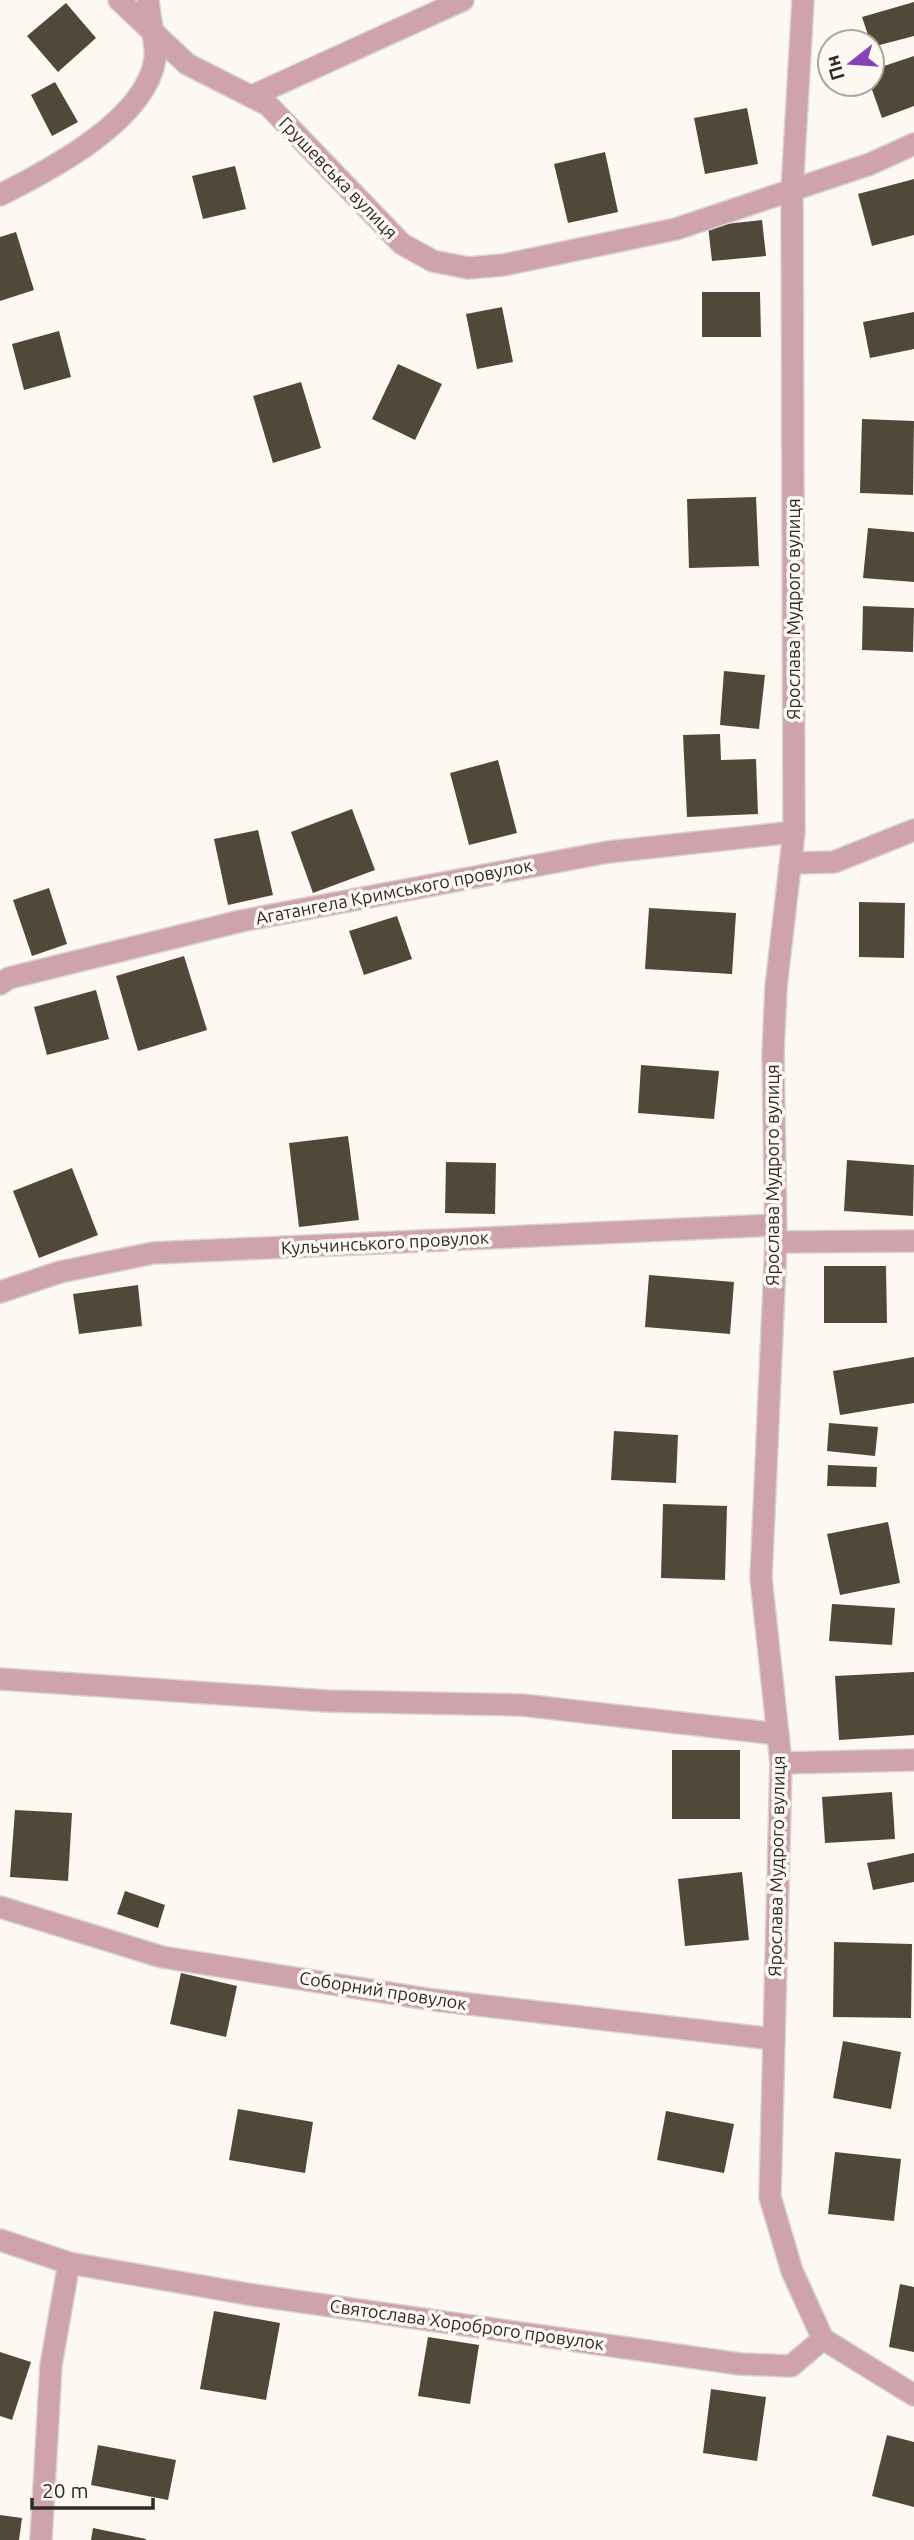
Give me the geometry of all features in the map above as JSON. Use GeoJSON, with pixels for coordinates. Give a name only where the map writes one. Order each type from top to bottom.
{"type":"FeatureCollection","features":[{"type":"Feature","properties":{"kind":"street","name":"Грушевська вулиця"},"geometry":{"type":"LineString","coordinates":[[119,0],[187,64],[268,105],[401,244],[433,261],[468,268],[503,265],[676,229],[792,191],[914,144]]}},
{"type":"Feature","properties":{"kind":"street"},"geometry":{"type":"LineString","coordinates":[[0,195],[99,139],[139,96],[155,59],[148,0]]}},
{"type":"Feature","properties":{"kind":"street"},"geometry":{"type":"LineString","coordinates":[[252,96],[463,0]]}},
{"type":"Feature","properties":{"kind":"street","name":"Ярослава Мудрого вулиця"},"geometry":{"type":"LineString","coordinates":[[803,0],[792,191],[794,832],[793,863],[776,987],[773,1053],[775,1233],[761,1578],[781,1763],[770,2197],[792,2271],[823,2339]]}},
{"type":"Feature","properties":{"kind":"street"},"geometry":{"type":"LineString","coordinates":[[793,863],[834,862],[914,830]]}},
{"type":"Feature","properties":{"kind":"street","name":"Агатангела Кримського провулок"},"geometry":{"type":"LineString","coordinates":[[0,984],[9,978],[268,916],[608,852],[794,832]]}},
{"type":"Feature","properties":{"kind":"street","name":"Кульчинського провулок"},"geometry":{"type":"LineString","coordinates":[[0,1292],[60,1272],[153,1253],[775,1233],[914,1241]]}},
{"type":"Feature","properties":{"kind":"street"},"geometry":{"type":"LineString","coordinates":[[0,1679],[327,1701],[522,1705],[778,1734]]}},
{"type":"Feature","properties":{"kind":"street"},"geometry":{"type":"LineString","coordinates":[[781,1763],[914,1760]]}},
{"type":"Feature","properties":{"kind":"street","name":"Соборний провулок"},"geometry":{"type":"LineString","coordinates":[[0,1907],[162,1957],[433,2000],[774,2039]]}},
{"type":"Feature","properties":{"kind":"street","name":"Святослава Хороброго провулок"},"geometry":{"type":"LineString","coordinates":[[0,2240],[69,2263],[253,2295],[740,2364],[791,2366],[823,2339]]}},
{"type":"Feature","properties":{"kind":"street"},"geometry":{"type":"LineString","coordinates":[[41,2540],[51,2365],[69,2263]]}},
{"type":"Feature","properties":{"kind":"street"},"geometry":{"type":"LineString","coordinates":[[823,2339],[914,2395]]}},
{"type":"Feature","properties":{"kind":"building"},"geometry":{"type":"Polygon","coordinates":[[[914,2],[914,36],[886,43],[886,28],[866,28],[862,17],[914,2]]]}},
{"type":"Feature","properties":{"kind":"building"},"geometry":{"type":"Polygon","coordinates":[[[66,3],[96,38],[58,72],[27,36],[66,3]]]}},
{"type":"Feature","properties":{"kind":"building"},"geometry":{"type":"Polygon","coordinates":[[[914,56],[914,106],[882,118],[875,98],[886,98],[886,65],[914,56]]]}},
{"type":"Feature","properties":{"kind":"building"},"geometry":{"type":"Polygon","coordinates":[[[55,82],[78,122],[52,136],[31,95],[55,82]]]}},
{"type":"Feature","properties":{"kind":"building"},"geometry":{"type":"Polygon","coordinates":[[[747,108],[758,164],[705,174],[694,118],[747,108]]]}},
{"type":"Feature","properties":{"kind":"building"},"geometry":{"type":"Polygon","coordinates":[[[605,152],[618,212],[568,223],[554,164],[605,152]]]}},
{"type":"Feature","properties":{"kind":"building"},"geometry":{"type":"Polygon","coordinates":[[[235,166],[246,209],[203,219],[192,176],[235,166]]]}},
{"type":"Feature","properties":{"kind":"building"},"geometry":{"type":"Polygon","coordinates":[[[914,179],[914,235],[872,246],[858,194],[914,179]]]}},
{"type":"Feature","properties":{"kind":"building"},"geometry":{"type":"Polygon","coordinates":[[[762,220],[766,256],[712,261],[708,226],[762,220]]]}},
{"type":"Feature","properties":{"kind":"building"},"geometry":{"type":"Polygon","coordinates":[[[16,232],[34,290],[0,301],[0,237],[16,232]]]}},
{"type":"Feature","properties":{"kind":"building"},"geometry":{"type":"Polygon","coordinates":[[[702,292],[760,292],[761,337],[702,337],[702,292]]]}},
{"type":"Feature","properties":{"kind":"building"},"geometry":{"type":"Polygon","coordinates":[[[502,307],[513,362],[477,369],[466,314],[502,307]]]}},
{"type":"Feature","properties":{"kind":"building"},"geometry":{"type":"Polygon","coordinates":[[[914,312],[914,349],[870,358],[863,322],[914,312]]]}},
{"type":"Feature","properties":{"kind":"building"},"geometry":{"type":"Polygon","coordinates":[[[59,331],[71,377],[24,390],[12,344],[59,331]]]}},
{"type":"Feature","properties":{"kind":"building"},"geometry":{"type":"Polygon","coordinates":[[[398,364],[442,384],[415,440],[372,419],[398,364]]]}},
{"type":"Feature","properties":{"kind":"building"},"geometry":{"type":"Polygon","coordinates":[[[301,382],[321,448],[273,463],[253,396],[301,382]]]}},
{"type":"Feature","properties":{"kind":"building"},"geometry":{"type":"Polygon","coordinates":[[[862,419],[914,421],[913,495],[860,493],[862,419]]]}},
{"type":"Feature","properties":{"kind":"building"},"geometry":{"type":"Polygon","coordinates":[[[756,497],[759,566],[689,568],[687,499],[756,497]]]}},
{"type":"Feature","properties":{"kind":"building"},"geometry":{"type":"Polygon","coordinates":[[[868,528],[914,532],[914,582],[863,578],[868,528]]]}},
{"type":"Feature","properties":{"kind":"building"},"geometry":{"type":"Polygon","coordinates":[[[863,606],[914,608],[913,652],[862,650],[863,606]]]}},
{"type":"Feature","properties":{"kind":"building"},"geometry":{"type":"Polygon","coordinates":[[[724,671],[765,675],[759,729],[720,725],[724,671]]]}},
{"type":"Feature","properties":{"kind":"building"},"geometry":{"type":"Polygon","coordinates":[[[720,734],[721,760],[756,759],[758,814],[687,817],[683,735],[720,734]]]}},
{"type":"Feature","properties":{"kind":"building"},"geometry":{"type":"Polygon","coordinates":[[[498,760],[517,833],[469,845],[450,773],[498,760]]]}},
{"type":"Feature","properties":{"kind":"building"},"geometry":{"type":"Polygon","coordinates":[[[352,809],[375,870],[313,893],[291,832],[352,809]]]}},
{"type":"Feature","properties":{"kind":"building"},"geometry":{"type":"Polygon","coordinates":[[[258,830],[273,895],[228,905],[214,839],[258,830]]]}},
{"type":"Feature","properties":{"kind":"building"},"geometry":{"type":"Polygon","coordinates":[[[49,888],[67,944],[32,956],[13,900],[49,888]]]}},
{"type":"Feature","properties":{"kind":"building"},"geometry":{"type":"Polygon","coordinates":[[[859,902],[905,903],[904,958],[859,957],[859,902]]]}},
{"type":"Feature","properties":{"kind":"building"},"geometry":{"type":"Polygon","coordinates":[[[649,908],[736,913],[732,974],[645,969],[649,908]]]}},
{"type":"Feature","properties":{"kind":"building"},"geometry":{"type":"Polygon","coordinates":[[[397,916],[412,959],[364,975],[349,931],[397,916]]]}},
{"type":"Feature","properties":{"kind":"building"},"geometry":{"type":"Polygon","coordinates":[[[184,956],[207,1030],[138,1051],[116,976],[184,956]]]}},
{"type":"Feature","properties":{"kind":"building"},"geometry":{"type":"Polygon","coordinates":[[[96,990],[109,1039],[47,1055],[34,1007],[96,990]]]}},
{"type":"Feature","properties":{"kind":"building"},"geometry":{"type":"Polygon","coordinates":[[[641,1065],[719,1071],[714,1119],[638,1113],[641,1065]]]}},
{"type":"Feature","properties":{"kind":"building"},"geometry":{"type":"Polygon","coordinates":[[[348,1136],[359,1220],[299,1227],[289,1143],[348,1136]]]}},
{"type":"Feature","properties":{"kind":"building"},"geometry":{"type":"Polygon","coordinates":[[[847,1160],[914,1165],[913,1216],[844,1211],[847,1160]]]}},
{"type":"Feature","properties":{"kind":"building"},"geometry":{"type":"Polygon","coordinates":[[[446,1162],[496,1163],[495,1214],[445,1213],[446,1162]]]}},
{"type":"Feature","properties":{"kind":"building"},"geometry":{"type":"Polygon","coordinates":[[[72,1168],[98,1235],[39,1258],[13,1191],[72,1168]]]}},
{"type":"Feature","properties":{"kind":"building"},"geometry":{"type":"Polygon","coordinates":[[[824,1266],[886,1266],[887,1323],[824,1323],[824,1266]]]}},
{"type":"Feature","properties":{"kind":"building"},"geometry":{"type":"Polygon","coordinates":[[[649,1275],[734,1282],[730,1334],[645,1327],[649,1275]]]}},
{"type":"Feature","properties":{"kind":"building"},"geometry":{"type":"Polygon","coordinates":[[[138,1285],[142,1326],[79,1334],[73,1294],[138,1285]]]}},
{"type":"Feature","properties":{"kind":"building"},"geometry":{"type":"Polygon","coordinates":[[[914,1357],[914,1403],[840,1415],[833,1371],[914,1357]]]}},
{"type":"Feature","properties":{"kind":"building"},"geometry":{"type":"Polygon","coordinates":[[[829,1423],[878,1427],[875,1456],[827,1451],[829,1423]]]}},
{"type":"Feature","properties":{"kind":"building"},"geometry":{"type":"Polygon","coordinates":[[[614,1431],[678,1435],[676,1483],[611,1480],[614,1431]]]}},
{"type":"Feature","properties":{"kind":"building"},"geometry":{"type":"Polygon","coordinates":[[[828,1465],[877,1467],[876,1487],[827,1486],[828,1465]]]}},
{"type":"Feature","properties":{"kind":"building"},"geometry":{"type":"Polygon","coordinates":[[[663,1504],[727,1506],[725,1580],[661,1578],[663,1504]]]}},
{"type":"Feature","properties":{"kind":"building"},"geometry":{"type":"Polygon","coordinates":[[[888,1522],[900,1583],[840,1595],[827,1534],[888,1522]]]}},
{"type":"Feature","properties":{"kind":"building"},"geometry":{"type":"Polygon","coordinates":[[[832,1604],[895,1608],[892,1645],[829,1641],[832,1604]]]}},
{"type":"Feature","properties":{"kind":"building"},"geometry":{"type":"Polygon","coordinates":[[[914,1672],[914,1735],[839,1740],[835,1676],[914,1672]]]}},
{"type":"Feature","properties":{"kind":"building"},"geometry":{"type":"Polygon","coordinates":[[[672,1750],[740,1750],[740,1819],[672,1819],[672,1750]]]}},
{"type":"Feature","properties":{"kind":"building"},"geometry":{"type":"Polygon","coordinates":[[[892,1792],[895,1839],[825,1843],[822,1797],[892,1792]]]}},
{"type":"Feature","properties":{"kind":"building"},"geometry":{"type":"Polygon","coordinates":[[[15,1810],[72,1813],[68,1881],[10,1877],[15,1810]]]}},
{"type":"Feature","properties":{"kind":"building"},"geometry":{"type":"Polygon","coordinates":[[[914,1853],[914,1882],[873,1890],[867,1863],[914,1853]]]}},
{"type":"Feature","properties":{"kind":"building"},"geometry":{"type":"Polygon","coordinates":[[[742,1872],[749,1940],[685,1946],[678,1879],[742,1872]]]}},
{"type":"Feature","properties":{"kind":"building"},"geometry":{"type":"Polygon","coordinates":[[[125,1891],[165,1905],[158,1928],[117,1914],[125,1891]]]}},
{"type":"Feature","properties":{"kind":"building"},"geometry":{"type":"Polygon","coordinates":[[[834,1942],[912,1944],[911,2018],[833,2017],[834,1942]]]}},
{"type":"Feature","properties":{"kind":"building"},"geometry":{"type":"Polygon","coordinates":[[[181,1973],[237,1986],[226,2037],[170,2024],[181,1973]]]}},
{"type":"Feature","properties":{"kind":"building"},"geometry":{"type":"Polygon","coordinates":[[[843,2041],[901,2052],[891,2109],[833,2098],[843,2041]]]}},
{"type":"Feature","properties":{"kind":"building"},"geometry":{"type":"Polygon","coordinates":[[[238,2109],[313,2122],[305,2173],[229,2160],[238,2109]]]}},
{"type":"Feature","properties":{"kind":"building"},"geometry":{"type":"Polygon","coordinates":[[[666,2111],[734,2124],[724,2173],[657,2160],[666,2111]]]}},
{"type":"Feature","properties":{"kind":"building"},"geometry":{"type":"Polygon","coordinates":[[[835,2152],[901,2159],[894,2221],[828,2214],[835,2152]]]}},
{"type":"Feature","properties":{"kind":"building"},"geometry":{"type":"Polygon","coordinates":[[[900,2284],[914,2287],[914,2352],[889,2347],[900,2284]]]}},
{"type":"Feature","properties":{"kind":"building"},"geometry":{"type":"Polygon","coordinates":[[[214,2311],[280,2323],[266,2400],[200,2389],[214,2311]]]}},
{"type":"Feature","properties":{"kind":"building"},"geometry":{"type":"Polygon","coordinates":[[[428,2337],[479,2345],[470,2404],[418,2396],[428,2337]]]}},
{"type":"Feature","properties":{"kind":"building"},"geometry":{"type":"Polygon","coordinates":[[[0,2352],[31,2362],[12,2420],[0,2416],[0,2352]]]}},
{"type":"Feature","properties":{"kind":"building"},"geometry":{"type":"Polygon","coordinates":[[[711,2389],[766,2397],[757,2461],[703,2453],[711,2389]]]}},
{"type":"Feature","properties":{"kind":"building"},"geometry":{"type":"Polygon","coordinates":[[[887,2435],[914,2442],[914,2507],[872,2496],[887,2435]]]}},
{"type":"Feature","properties":{"kind":"building"},"geometry":{"type":"Polygon","coordinates":[[[98,2445],[176,2460],[168,2500],[91,2485],[98,2445]]]}},
{"type":"Feature","properties":{"kind":"building"},"geometry":{"type":"Polygon","coordinates":[[[0,2515],[22,2518],[19,2540],[0,2540],[0,2515]]]}},
{"type":"Feature","properties":{"kind":"building"},"geometry":{"type":"Polygon","coordinates":[[[93,2528],[146,2539],[146,2540],[91,2540],[93,2528]]]}}]}
